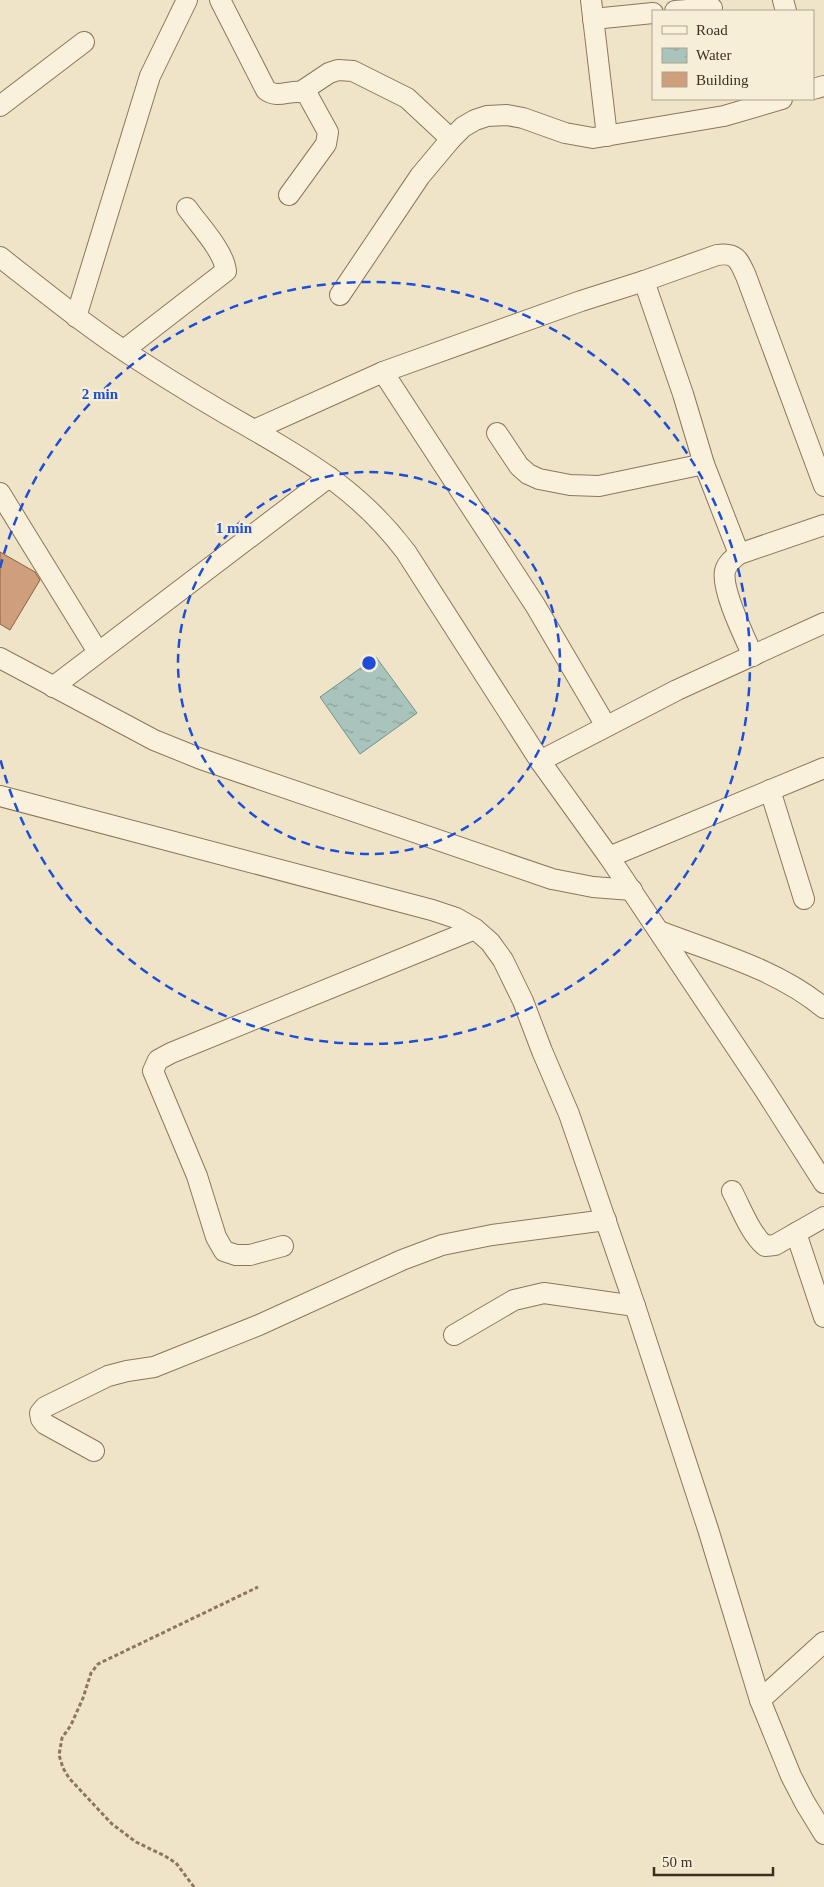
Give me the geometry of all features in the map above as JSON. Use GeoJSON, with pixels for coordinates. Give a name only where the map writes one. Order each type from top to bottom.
{"type":"FeatureCollection","features":[{"type":"Feature","properties":{"kind":"street"},"geometry":{"type":"LineString","coordinates":[[76,317],[150,76],[187,0]]}},
{"type":"Feature","properties":{"kind":"street"},"geometry":{"type":"LineString","coordinates":[[220,0],[266,90],[271,94],[302,92],[329,73],[338,70],[353,71],[407,98],[451,139]]}},
{"type":"Feature","properties":{"kind":"street"},"geometry":{"type":"LineString","coordinates":[[687,10],[712,8]]}},
{"type":"Feature","properties":{"kind":"street"},"geometry":{"type":"LineString","coordinates":[[607,136],[592,10],[652,13]]}},
{"type":"Feature","properties":{"kind":"street"},"geometry":{"type":"LineString","coordinates":[[0,106],[84,42]]}},
{"type":"Feature","properties":{"kind":"street"},"geometry":{"type":"LineString","coordinates":[[289,195],[328,139],[325,124],[311,99],[302,92]]}},
{"type":"Feature","properties":{"kind":"street"},"geometry":{"type":"LineString","coordinates":[[340,295],[420,176],[451,139],[463,127],[475,120],[487,116],[523,118],[577,136],[593,138],[724,116],[779,100]]}},
{"type":"Feature","properties":{"kind":"street"},"geometry":{"type":"LineString","coordinates":[[124,350],[226,272],[225,262],[219,252],[187,208]]}},
{"type":"Feature","properties":{"kind":"street"},"geometry":{"type":"LineString","coordinates":[[254,430],[383,372],[581,300],[727,253],[735,256],[741,264],[824,486]]}},
{"type":"Feature","properties":{"kind":"street"},"geometry":{"type":"LineString","coordinates":[[0,257],[76,317],[124,350],[254,430],[288,448],[362,502],[389,529],[406,552],[540,761],[609,856],[660,931],[824,1183]]}},
{"type":"Feature","properties":{"kind":"street"},"geometry":{"type":"LineString","coordinates":[[644,281],[683,394],[704,464],[739,554]]}},
{"type":"Feature","properties":{"kind":"street"},"geometry":{"type":"LineString","coordinates":[[383,372],[535,605],[606,726]]}},
{"type":"Feature","properties":{"kind":"street"},"geometry":{"type":"LineString","coordinates":[[497,433],[519,466],[528,474],[539,479],[570,485],[599,486],[704,464]]}},
{"type":"Feature","properties":{"kind":"street"},"geometry":{"type":"LineString","coordinates":[[52,687],[329,477]]}},
{"type":"Feature","properties":{"kind":"street"},"geometry":{"type":"LineString","coordinates":[[0,493],[98,652]]}},
{"type":"Feature","properties":{"kind":"street"},"geometry":{"type":"LineString","coordinates":[[753,656],[726,586],[725,572],[729,562],[739,554],[824,525]]}},
{"type":"Feature","properties":{"kind":"street"},"geometry":{"type":"LineString","coordinates":[[540,761],[677,690],[824,623]]}},
{"type":"Feature","properties":{"kind":"street"},"geometry":{"type":"LineString","coordinates":[[0,658],[154,740],[201,759],[552,879],[593,887],[632,890]]}},
{"type":"Feature","properties":{"kind":"street"},"geometry":{"type":"LineString","coordinates":[[609,856],[824,768]]}},
{"type":"Feature","properties":{"kind":"street"},"geometry":{"type":"LineString","coordinates":[[770,790],[804,899]]}},
{"type":"Feature","properties":{"kind":"street"},"geometry":{"type":"LineString","coordinates":[[0,796],[432,910],[456,918],[475,929],[490,942],[503,960],[523,1001],[569,1114],[635,1306],[708,1530],[760,1700],[791,1776],[824,1834]]}},
{"type":"Feature","properties":{"kind":"street"},"geometry":{"type":"LineString","coordinates":[[284,1246],[250,1255],[236,1255],[224,1251],[216,1238],[194,1169],[153,1071],[158,1060],[171,1053],[475,929]]}},
{"type":"Feature","properties":{"kind":"street"},"geometry":{"type":"LineString","coordinates":[[660,931],[782,979],[824,1008]]}},
{"type":"Feature","properties":{"kind":"street"},"geometry":{"type":"LineString","coordinates":[[732,1191],[752,1230],[759,1241],[765,1246],[775,1245],[824,1217]]}},
{"type":"Feature","properties":{"kind":"street"},"geometry":{"type":"LineString","coordinates":[[94,1451],[45,1424],[41,1419],[40,1413],[45,1407],[108,1376],[154,1367],[250,1328],[402,1260],[442,1245],[492,1234],[606,1220]]}},
{"type":"Feature","properties":{"kind":"street"},"geometry":{"type":"LineString","coordinates":[[796,1233],[824,1318]]}},
{"type":"Feature","properties":{"kind":"street"},"geometry":{"type":"LineString","coordinates":[[454,1335],[514,1300],[544,1293],[635,1306]]}},
{"type":"Feature","properties":{"kind":"street"},"geometry":{"type":"LineString","coordinates":[[760,1700],[824,1642]]}},
{"type":"Feature","properties":{"kind":"path"},"geometry":{"type":"LineString","coordinates":[[194,1887],[176,1864],[165,1856],[136,1842],[112,1824],[69,1778],[63,1768],[59,1755],[62,1738],[83,1698],[90,1673],[98,1664],[258,1587]]}},
{"type":"Feature","properties":{"kind":"water"},"geometry":{"type":"Polygon","coordinates":[[[376,657],[417,713],[360,754],[320,697],[376,657]]]}},
{"type":"Feature","properties":{"kind":"building"},"geometry":{"type":"Polygon","coordinates":[[[0,552],[35,572],[40,580],[10,630],[0,624],[0,552]]]}}]}
